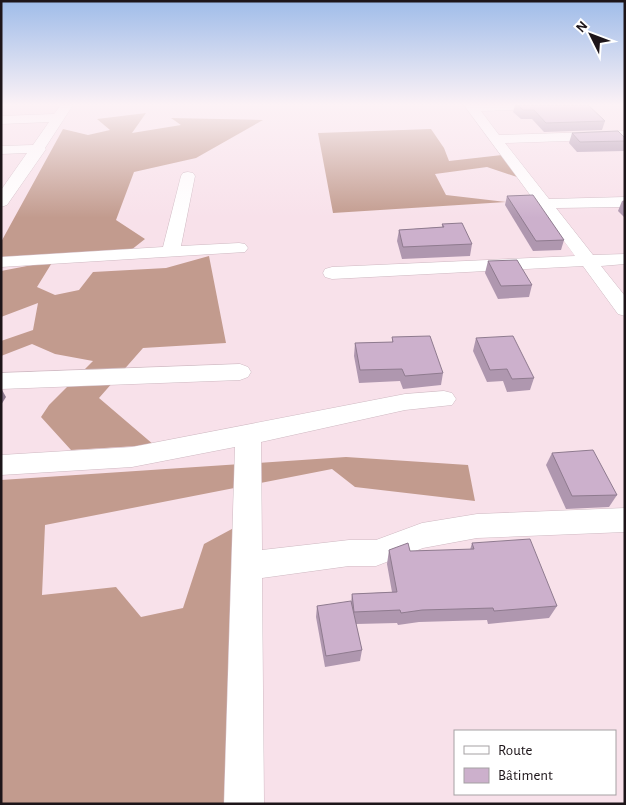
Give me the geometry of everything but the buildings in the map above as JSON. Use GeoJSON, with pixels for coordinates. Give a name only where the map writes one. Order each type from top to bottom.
{"type":"FeatureCollection","features":[{"type":"Feature","properties":{"kind":"street"},"geometry":{"type":"LineString","coordinates":[[1,202],[43,143]]}},
{"type":"Feature","properties":{"kind":"street"},"geometry":{"type":"LineString","coordinates":[[499,143],[625,310]]}},
{"type":"Feature","properties":{"kind":"street"},"geometry":{"type":"LineString","coordinates":[[1,150],[39,149]]}},
{"type":"Feature","properties":{"kind":"street"},"geometry":{"type":"LineString","coordinates":[[171,252],[188,176]]}},
{"type":"Feature","properties":{"kind":"street"},"geometry":{"type":"LineString","coordinates":[[545,204],[625,202]]}},
{"type":"Feature","properties":{"kind":"street"},"geometry":{"type":"LineString","coordinates":[[1,262],[239,248]]}},
{"type":"Feature","properties":{"kind":"street"},"geometry":{"type":"LineString","coordinates":[[332,273],[625,259]]}},
{"type":"Feature","properties":{"kind":"street"},"geometry":{"type":"LineString","coordinates":[[1,381],[240,372]]}},
{"type":"Feature","properties":{"kind":"street"},"geometry":{"type":"LineString","coordinates":[[1,465],[132,457],[405,402],[444,399]]}},
{"type":"Feature","properties":{"kind":"street"},"geometry":{"type":"LineString","coordinates":[[244,804],[248,435]]}},
{"type":"Feature","properties":{"kind":"street"},"geometry":{"type":"LineString","coordinates":[[247,566],[349,553],[376,553],[422,536],[477,526],[625,520]]}},
{"type":"Feature","properties":{"kind":"shaded area"},"geometry":{"type":"Polygon","coordinates":[[[56,143],[223,143],[196,158],[134,172],[116,220],[145,239],[126,254],[1,262],[1,242],[56,143]]]}},
{"type":"Feature","properties":{"kind":"shaded area"},"geometry":{"type":"Polygon","coordinates":[[[320,143],[440,143],[449,161],[502,155],[520,178],[487,167],[435,174],[446,195],[506,202],[333,213],[320,143]]]}},
{"type":"Feature","properties":{"kind":"shaded area"},"geometry":{"type":"Polygon","coordinates":[[[209,256],[226,343],[143,348],[99,398],[154,445],[71,450],[41,417],[49,405],[93,361],[55,354],[32,344],[1,356],[1,341],[33,330],[38,303],[1,317],[1,271],[53,261],[37,287],[55,295],[79,290],[93,272],[166,268],[209,256]]]}},
{"type":"Feature","properties":{"kind":"shaded area"},"geometry":{"type":"Polygon","coordinates":[[[346,457],[468,465],[475,501],[355,487],[332,469],[45,525],[42,595],[116,587],[141,617],[183,608],[204,544],[256,516],[247,804],[1,804],[1,480],[346,457]]]}}]}
